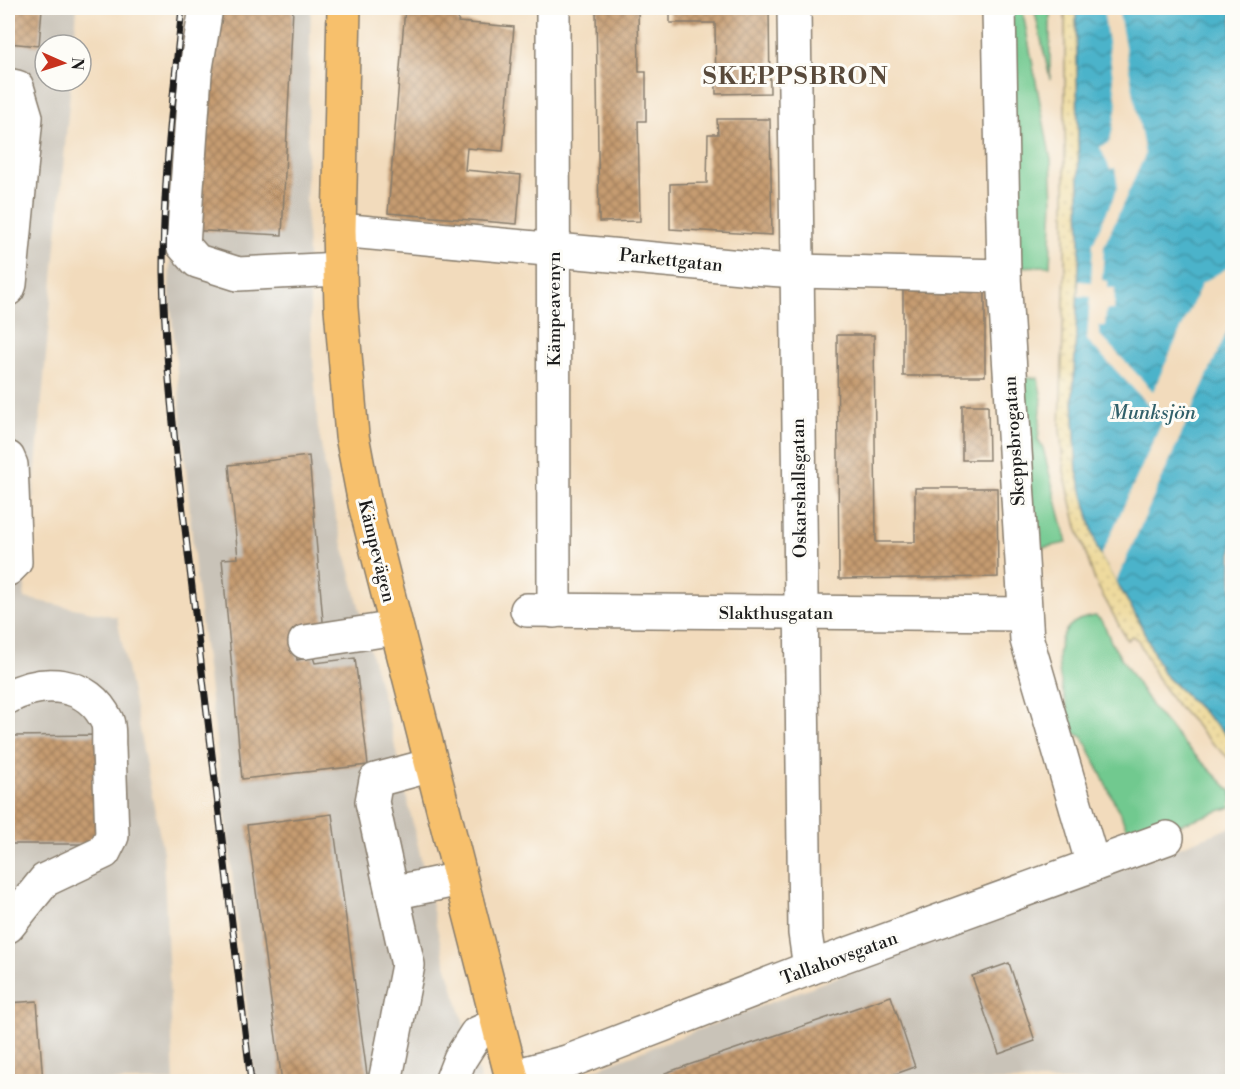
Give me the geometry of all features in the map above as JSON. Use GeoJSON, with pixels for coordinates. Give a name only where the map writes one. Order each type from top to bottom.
{"type":"FeatureCollection","features":[{"type":"Feature","properties":{"kind":"main road","name":"Kämpevägen"},"geometry":{"type":"LineString","coordinates":[[344,8],[339,230],[341,308],[352,436],[364,504],[512,1079]]}},
{"type":"Feature","properties":{"kind":"street"},"geometry":{"type":"LineString","coordinates":[[206,8],[195,74],[183,245],[197,261],[238,274],[340,269]]}},
{"type":"Feature","properties":{"kind":"street","name":"Kämpeavenyn"},"geometry":{"type":"LineString","coordinates":[[541,610],[554,249],[554,8]]}},
{"type":"Feature","properties":{"kind":"street","name":"Oskarshallsgatan"},"geometry":{"type":"LineString","coordinates":[[794,8],[805,933],[810,968]]}},
{"type":"Feature","properties":{"kind":"street","name":"Skeppsbrogatan"},"geometry":{"type":"LineString","coordinates":[[999,8],[1004,276],[1027,640],[1093,865]]}},
{"type":"Feature","properties":{"kind":"street"},"geometry":{"type":"LineString","coordinates":[[8,85],[17,87],[26,117],[8,289]]}},
{"type":"Feature","properties":{"kind":"street","name":"Parkettgatan"},"geometry":{"type":"LineString","coordinates":[[339,230],[797,271],[1004,276]]}},
{"type":"Feature","properties":{"kind":"street"},"geometry":{"type":"LineString","coordinates":[[8,458],[11,465],[15,562],[8,569]]}},
{"type":"Feature","properties":{"kind":"street","name":"Slakthusgatan"},"geometry":{"type":"LineString","coordinates":[[541,610],[801,614],[1025,614]]}},
{"type":"Feature","properties":{"kind":"street"},"geometry":{"type":"LineString","coordinates":[[304,642],[396,628]]}},
{"type":"Feature","properties":{"kind":"street"},"geometry":{"type":"LineString","coordinates":[[8,697],[22,689],[45,685],[68,687],[91,699],[108,722],[112,836],[104,852],[45,880],[9,920]]}},
{"type":"Feature","properties":{"kind":"street"},"geometry":{"type":"LineString","coordinates":[[385,1082],[408,965],[372,802],[376,780],[432,765]]}},
{"type":"Feature","properties":{"kind":"street","name":"Tallahovsgatan"},"geometry":{"type":"LineString","coordinates":[[512,1079],[569,1072],[810,968],[1167,838]]}},
{"type":"Feature","properties":{"kind":"street"},"geometry":{"type":"LineString","coordinates":[[392,893],[460,879]]}},
{"type":"Feature","properties":{"kind":"street"},"geometry":{"type":"LineString","coordinates":[[451,1082],[460,1059],[476,1034],[498,1024]]}},
{"type":"Feature","properties":{"kind":"shaded area"},"geometry":{"type":"Polygon","coordinates":[[[8,8],[77,8],[75,33],[33,33],[33,93],[70,93],[24,598],[117,617],[163,852],[174,1081],[8,1081],[8,8]]]}},
{"type":"Feature","properties":{"kind":"shaded area"},"geometry":{"type":"Polygon","coordinates":[[[197,8],[311,8],[306,204],[311,331],[318,428],[331,499],[390,725],[443,954],[481,1081],[255,1081],[227,827],[197,588],[169,285],[174,183],[197,8]]]}},
{"type":"Feature","properties":{"kind":"shaded area"},"geometry":{"type":"Polygon","coordinates":[[[1232,827],[1232,1081],[564,1081],[1232,827]]]}},
{"type":"Feature","properties":{"kind":"green space"},"geometry":{"type":"Polygon","coordinates":[[[1010,8],[1022,8],[1051,160],[1053,201],[1050,266],[1011,267],[1010,8]]]}},
{"type":"Feature","properties":{"kind":"green space"},"geometry":{"type":"Polygon","coordinates":[[[1034,8],[1050,8],[1050,79],[1034,8]]]}},
{"type":"Feature","properties":{"kind":"green space"},"geometry":{"type":"Polygon","coordinates":[[[1018,378],[1038,378],[1042,399],[1038,440],[1043,448],[1067,543],[1031,550],[1018,378]]]}},
{"type":"Feature","properties":{"kind":"green space"},"geometry":{"type":"Polygon","coordinates":[[[1096,616],[1103,622],[1112,644],[1153,708],[1185,745],[1232,792],[1231,807],[1161,831],[1135,833],[1127,828],[1083,737],[1074,733],[1058,662],[1059,645],[1065,631],[1077,621],[1096,616]]]}},
{"type":"Feature","properties":{"kind":"sand"},"geometry":{"type":"Polygon","coordinates":[[[1065,8],[1076,8],[1080,244],[1073,398],[1077,471],[1097,548],[1138,619],[1163,673],[1232,740],[1232,761],[1173,701],[1156,676],[1138,640],[1132,636],[1127,640],[1095,581],[1077,527],[1064,472],[1060,430],[1065,265],[1065,8]]]}},
{"type":"Feature","properties":{"kind":"water","name":"Munksjön"},"geometry":{"type":"Polygon","coordinates":[[[1076,8],[1232,8],[1232,740],[1163,673],[1138,619],[1097,548],[1077,471],[1073,398],[1080,244],[1076,8]]]}},
{"type":"Feature","properties":{"kind":"pier"},"geometry":{"type":"Polygon","coordinates":[[[1103,8],[1118,8],[1145,155],[1104,246],[1102,280],[1107,281],[1107,288],[1115,288],[1114,310],[1106,310],[1105,326],[1099,326],[1099,334],[1153,391],[1202,283],[1232,265],[1232,320],[1116,582],[1101,556],[1163,420],[1087,340],[1090,297],[1078,296],[1079,281],[1091,282],[1093,243],[1118,187],[1115,168],[1110,169],[1100,147],[1110,142],[1117,105],[1103,8]]]}},
{"type":"Feature","properties":{"kind":"building"},"geometry":{"type":"Polygon","coordinates":[[[8,8],[42,8],[40,33],[33,33],[33,45],[8,43],[8,8]]]}},
{"type":"Feature","properties":{"kind":"building"},"geometry":{"type":"Polygon","coordinates":[[[219,8],[293,8],[282,235],[187,230],[219,8]]]}},
{"type":"Feature","properties":{"kind":"building"},"geometry":{"type":"Polygon","coordinates":[[[405,8],[460,8],[458,22],[514,27],[503,151],[467,148],[465,170],[521,175],[517,224],[388,213],[405,8]]]}},
{"type":"Feature","properties":{"kind":"building"},"geometry":{"type":"Polygon","coordinates":[[[596,8],[638,8],[639,72],[646,72],[646,121],[638,121],[640,221],[599,222],[596,8]]]}},
{"type":"Feature","properties":{"kind":"building"},"geometry":{"type":"Polygon","coordinates":[[[670,8],[769,8],[770,93],[716,94],[715,23],[670,23],[670,8]]]}},
{"type":"Feature","properties":{"kind":"building"},"geometry":{"type":"Polygon","coordinates":[[[717,119],[770,119],[772,235],[670,229],[670,184],[707,183],[708,134],[718,134],[717,119]]]}},
{"type":"Feature","properties":{"kind":"building"},"geometry":{"type":"Polygon","coordinates":[[[903,286],[985,286],[985,376],[903,376],[903,286]]]}},
{"type":"Feature","properties":{"kind":"building"},"geometry":{"type":"Polygon","coordinates":[[[837,335],[874,335],[876,542],[915,542],[915,488],[997,488],[998,577],[839,579],[837,335]]]}},
{"type":"Feature","properties":{"kind":"building"},"geometry":{"type":"Polygon","coordinates":[[[962,405],[988,405],[989,460],[962,460],[962,405]]]}},
{"type":"Feature","properties":{"kind":"building"},"geometry":{"type":"Polygon","coordinates":[[[309,456],[324,633],[294,637],[297,660],[313,657],[315,663],[355,658],[368,765],[242,779],[222,559],[238,558],[229,465],[309,456]]]}},
{"type":"Feature","properties":{"kind":"building"},"geometry":{"type":"Polygon","coordinates":[[[98,735],[97,844],[11,844],[12,736],[98,735]]]}},
{"type":"Feature","properties":{"kind":"building"},"geometry":{"type":"Polygon","coordinates":[[[332,814],[368,1082],[282,1082],[247,825],[332,814]]]}},
{"type":"Feature","properties":{"kind":"building"},"geometry":{"type":"Polygon","coordinates":[[[1009,963],[1035,1041],[999,1054],[972,976],[1009,963]]]}},
{"type":"Feature","properties":{"kind":"building"},"geometry":{"type":"Polygon","coordinates":[[[891,996],[915,1067],[873,1082],[649,1082],[665,1073],[891,996]]]}},
{"type":"Feature","properties":{"kind":"building"},"geometry":{"type":"Polygon","coordinates":[[[37,1001],[43,1082],[8,1082],[8,1003],[37,1001]]]}},
{"type":"Feature","properties":{"kind":"railway"},"geometry":{"type":"LineString","coordinates":[[182,8],[165,205],[163,271],[166,340],[176,453],[251,1082]]}},
{"type":"Feature","properties":{"kind":"district","name":"SKEPPSBRON"},"geometry":{"type":"Point","coordinates":[796,76]}}]}
